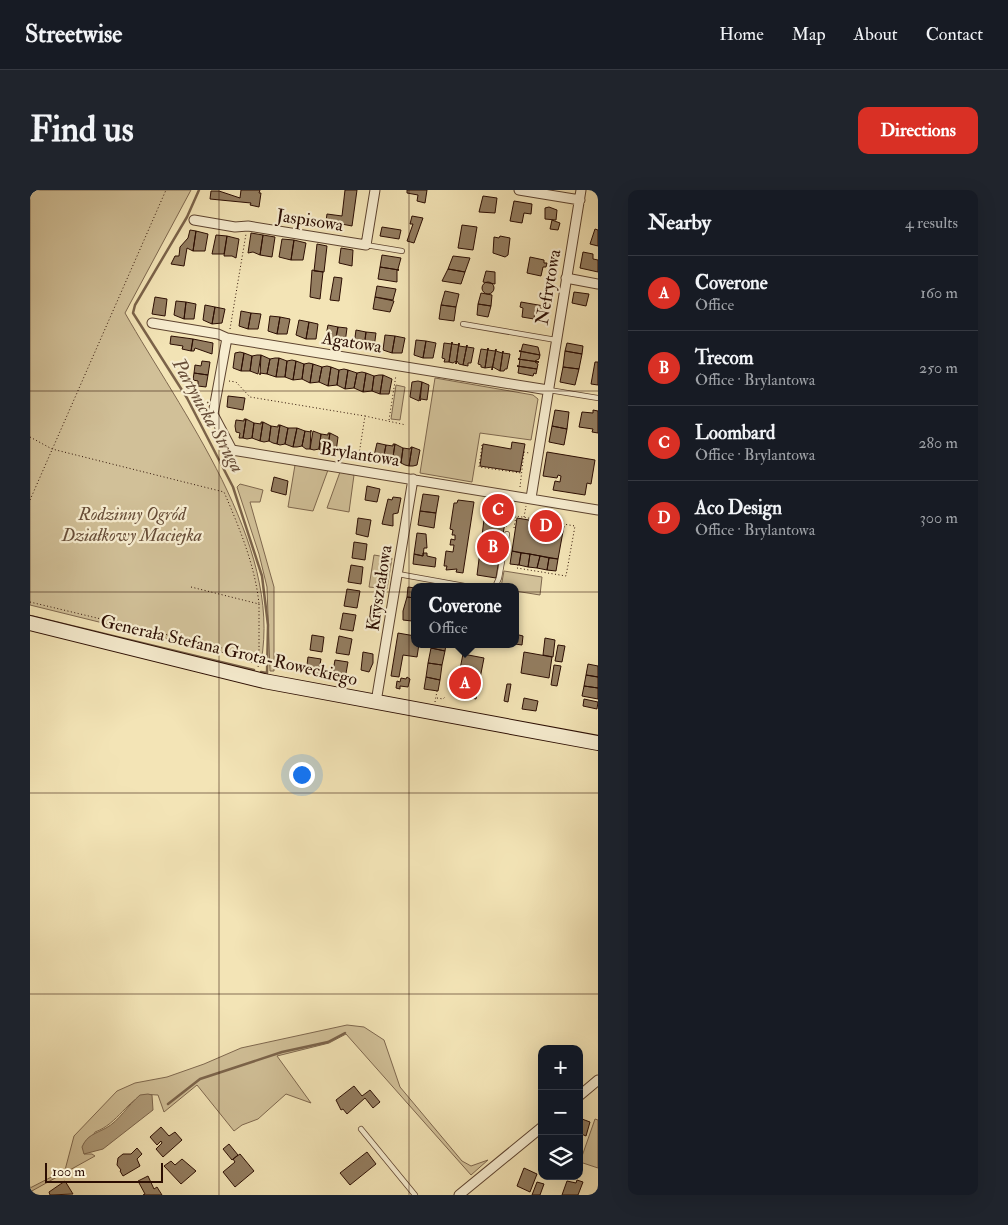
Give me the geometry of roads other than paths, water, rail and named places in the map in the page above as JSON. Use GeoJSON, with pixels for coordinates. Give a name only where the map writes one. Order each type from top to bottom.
{"type":"FeatureCollection","features":[{"type":"Feature","properties":{"kind":"street","name":"Jaspisowa"},"geometry":{"type":"LineString","coordinates":[[194,220],[235,227],[248,226],[366,245],[376,190]]}},
{"type":"Feature","properties":{"kind":"street"},"geometry":{"type":"LineString","coordinates":[[519,190],[580,200]]}},
{"type":"Feature","properties":{"kind":"street","name":"Nefrytowa"},"geometry":{"type":"LineString","coordinates":[[528,500],[581,190]]}},
{"type":"Feature","properties":{"kind":"street"},"geometry":{"type":"LineString","coordinates":[[566,278],[598,284]]}},
{"type":"Feature","properties":{"kind":"street","name":"Agatowa"},"geometry":{"type":"LineString","coordinates":[[152,323],[548,390]]}},
{"type":"Feature","properties":{"kind":"street","name":"Brylantowa"},"geometry":{"type":"LineString","coordinates":[[228,336],[213,414],[232,450],[598,510]]}},
{"type":"Feature","properties":{"kind":"street","name":"Kryształowa"},"geometry":{"type":"LineString","coordinates":[[376,702],[413,479]]}},
{"type":"Feature","properties":{"kind":"street","name":"Generała Stefana Grota-Roweckiego"},"geometry":{"type":"LineString","coordinates":[[30,623],[264,681],[598,743]]}},
{"type":"Feature","properties":{"kind":"street"},"geometry":{"type":"LineString","coordinates":[[583,1093],[598,1080]]}},
{"type":"Feature","properties":{"kind":"street"},"geometry":{"type":"LineString","coordinates":[[459,1195],[538,1130]]}},
{"type":"Feature","properties":{"kind":"lane"},"geometry":{"type":"LineString","coordinates":[[366,245],[402,251]]}},
{"type":"Feature","properties":{"kind":"lane"},"geometry":{"type":"LineString","coordinates":[[463,324],[556,340]]}},
{"type":"Feature","properties":{"kind":"lane"},"geometry":{"type":"LineString","coordinates":[[548,390],[598,398]]}},
{"type":"Feature","properties":{"kind":"lane"},"geometry":{"type":"LineString","coordinates":[[497,583],[506,534]]}},
{"type":"Feature","properties":{"kind":"lane"},"geometry":{"type":"LineString","coordinates":[[398,574],[448,583]]}},
{"type":"Feature","properties":{"kind":"lane"},"geometry":{"type":"LineString","coordinates":[[361,1129],[415,1195]]}},
{"type":"Feature","properties":{"kind":"waterway","name":"Partynicka Struga"},"geometry":{"type":"LineString","coordinates":[[199,190],[187,217],[135,305],[133,313],[187,398],[233,487],[262,576],[268,625],[267,673],[261,672]]}},
{"type":"Feature","properties":{"kind":"waterway"},"geometry":{"type":"LineString","coordinates":[[30,616],[254,670]]}},
{"type":"Feature","properties":{"kind":"waterway"},"geometry":{"type":"LineString","coordinates":[[168,1104],[200,1079],[282,1052],[328,1042],[345,1033]]}},
{"type":"Feature","properties":{"kind":"place","name":"Loombard"},"geometry":{"type":"Point","coordinates":[498,510]}},
{"type":"Feature","properties":{"kind":"place","name":"Aco Design"},"geometry":{"type":"Point","coordinates":[546,526]}},
{"type":"Feature","properties":{"kind":"place","name":"Trecom"},"geometry":{"type":"Point","coordinates":[493,547]}},
{"type":"Feature","properties":{"kind":"place","name":"Coverone"},"geometry":{"type":"Point","coordinates":[465,683]}},
{"type":"Feature","properties":{"kind":"park label","name":"Rodzinny Ogród Działkowy Maciejka"},"geometry":{"type":"Point","coordinates":[132,524]}}]}
